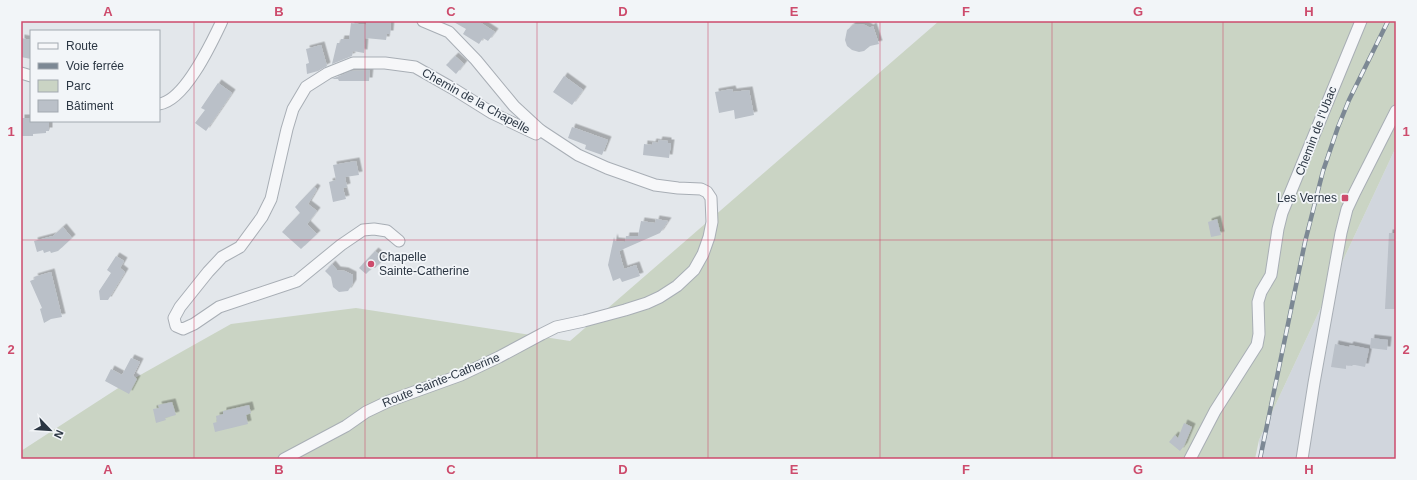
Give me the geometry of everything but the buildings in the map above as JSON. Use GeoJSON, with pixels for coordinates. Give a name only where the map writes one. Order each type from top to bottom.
{"type":"FeatureCollection","features":[{"type":"Feature","properties":{"kind":"street"},"geometry":{"type":"LineString","coordinates":[[160,104],[178,94],[196,70],[222,21]]}},
{"type":"Feature","properties":{"kind":"street","name":"Route Sainte-Catherine"},"geometry":{"type":"LineString","coordinates":[[284,459],[346,426],[366,412],[389,401],[461,375],[556,327],[584,321],[647,303],[677,286],[694,270],[703,254],[712,222],[711,198],[707,192],[655,184],[613,170],[578,155],[540,130],[514,106],[476,60],[449,32],[423,21]]}},
{"type":"Feature","properties":{"kind":"street","name":"Chemin de l'Ubac"},"geometry":{"type":"LineString","coordinates":[[1190,459],[1215,411],[1257,345],[1259,334],[1258,302],[1261,292],[1271,275],[1282,213],[1361,21]]}},
{"type":"Feature","properties":{"kind":"street","name":"Chemin de la Chapelle"},"geometry":{"type":"LineString","coordinates":[[399,241],[387,231],[374,229],[363,230],[341,245],[297,281],[219,307],[194,324],[183,329],[176,326],[174,318],[192,291],[222,257],[240,247],[262,217],[271,199],[287,129],[294,109],[306,87],[328,73],[353,63],[385,63],[415,67],[492,113],[536,134],[540,130]]}},
{"type":"Feature","properties":{"kind":"street"},"geometry":{"type":"LineString","coordinates":[[1302,459],[1341,233],[1347,209],[1354,192],[1395,114],[1396,101]]}},
{"type":"Feature","properties":{"kind":"shaded area"},"geometry":{"type":"Polygon","coordinates":[[[1396,147],[1396,459],[1260,459],[1259,440],[1396,147]]]}},
{"type":"Feature","properties":{"kind":"green space"},"geometry":{"type":"Polygon","coordinates":[[[939,21],[1396,21],[1396,147],[1259,440],[1255,459],[21,459],[21,451],[126,383],[231,324],[356,308],[570,341],[939,21]]]}},
{"type":"Feature","properties":{"kind":"railway"},"geometry":{"type":"LineString","coordinates":[[1260,459],[1305,242],[1323,171],[1349,100],[1388,21]]}},
{"type":"Feature","properties":{"kind":"place","name":"Les Vernes"},"geometry":{"type":"Point","coordinates":[1345,198]}},
{"type":"Feature","properties":{"kind":"place","name":"Chapelle Sainte-Catherine"},"geometry":{"type":"Point","coordinates":[371,264]}}]}
